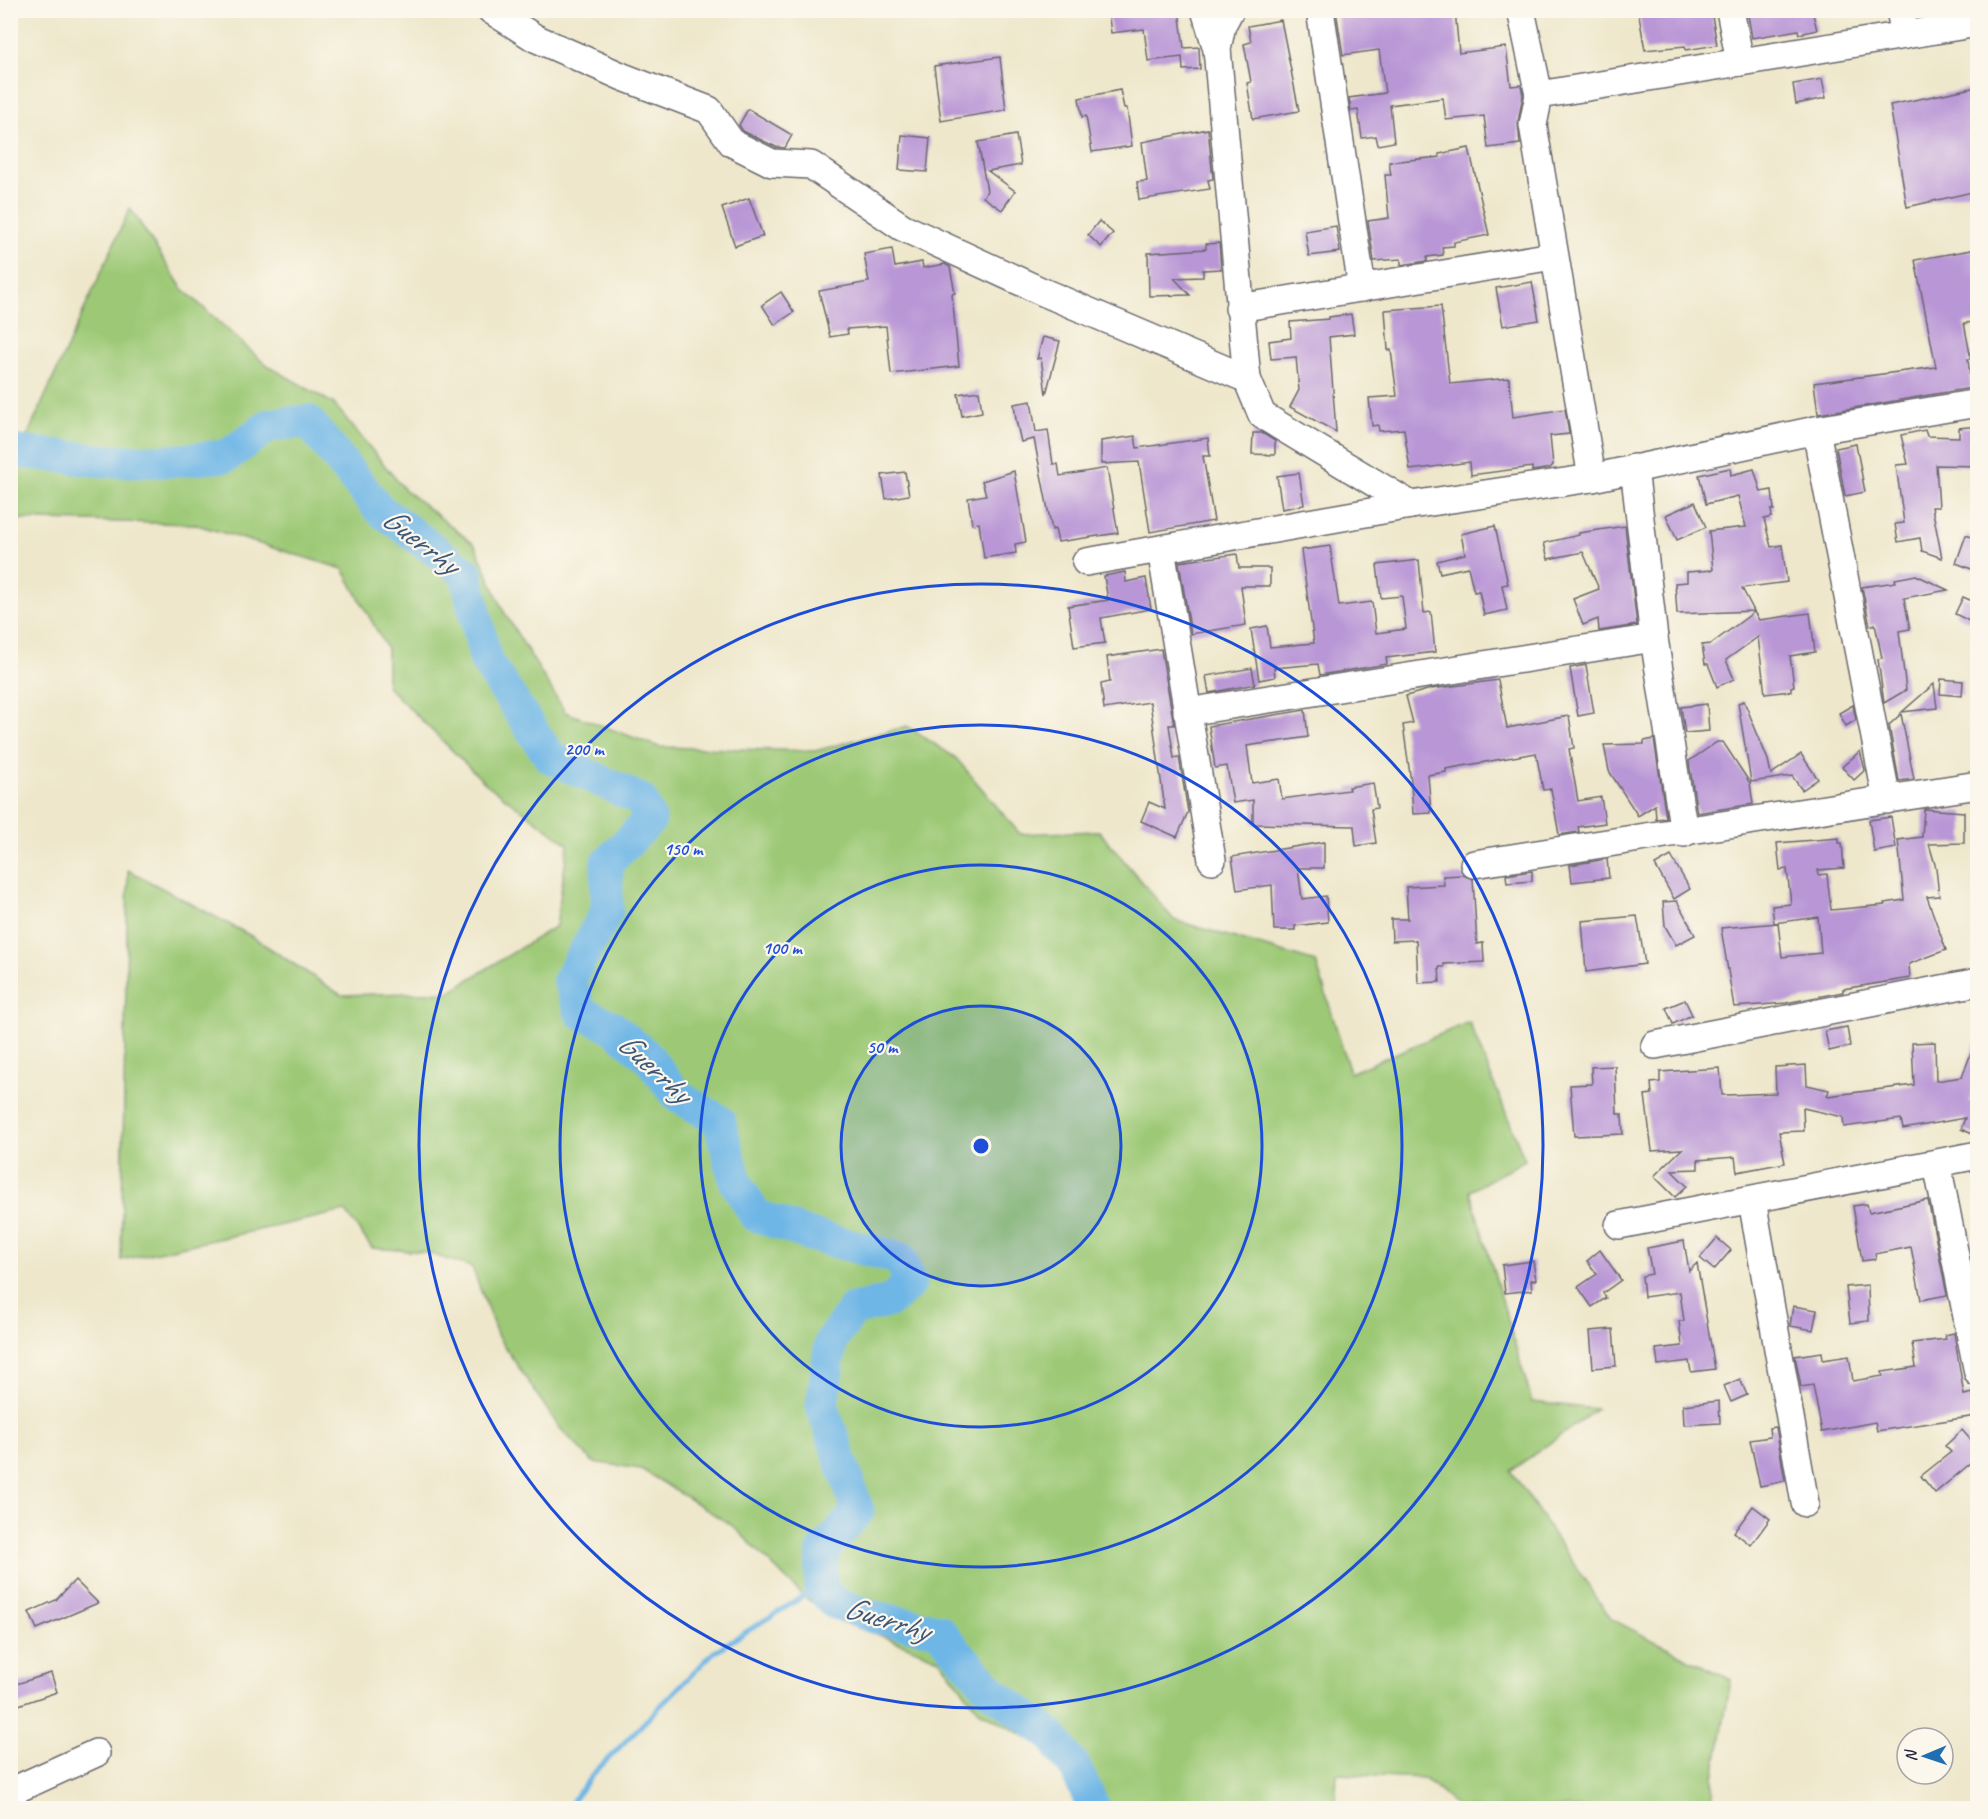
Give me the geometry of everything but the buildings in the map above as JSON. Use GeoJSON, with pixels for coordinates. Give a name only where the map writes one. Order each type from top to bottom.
{"type":"FeatureCollection","features":[{"type":"Feature","properties":{"kind":"street"},"geometry":{"type":"LineString","coordinates":[[492,10],[535,38],[623,77],[709,110],[732,143],[771,163],[811,165],[902,227],[1043,292],[1247,379]]}},
{"type":"Feature","properties":{"kind":"street"},"geometry":{"type":"LineString","coordinates":[[1205,10],[1217,48],[1247,379],[1262,416],[1411,505]]}},
{"type":"Feature","properties":{"kind":"street"},"geometry":{"type":"LineString","coordinates":[[1217,48],[1222,25],[1230,10]]}},
{"type":"Feature","properties":{"kind":"street"},"geometry":{"type":"LineString","coordinates":[[1320,10],[1362,288]]}},
{"type":"Feature","properties":{"kind":"street"},"geometry":{"type":"LineString","coordinates":[[1521,10],[1539,94],[1533,126],[1592,478]]}},
{"type":"Feature","properties":{"kind":"street"},"geometry":{"type":"LineString","coordinates":[[1730,10],[1740,62]]}},
{"type":"Feature","properties":{"kind":"street"},"geometry":{"type":"LineString","coordinates":[[1539,94],[1740,62],[1902,23],[1977,23]]}},
{"type":"Feature","properties":{"kind":"street"},"geometry":{"type":"LineString","coordinates":[[1239,308],[1553,256]]}},
{"type":"Feature","properties":{"kind":"street"},"geometry":{"type":"LineString","coordinates":[[1086,562],[1411,505],[1592,478],[1815,430],[1977,403]]}},
{"type":"Feature","properties":{"kind":"street"},"geometry":{"type":"LineString","coordinates":[[1815,430],[1887,800]]}},
{"type":"Feature","properties":{"kind":"street"},"geometry":{"type":"LineString","coordinates":[[1634,468],[1654,638],[1683,833]]}},
{"type":"Feature","properties":{"kind":"street"},"geometry":{"type":"LineString","coordinates":[[1161,549],[1212,860]]}},
{"type":"Feature","properties":{"kind":"street"},"geometry":{"type":"LineString","coordinates":[[1187,712],[1654,638]]}},
{"type":"Feature","properties":{"kind":"street"},"geometry":{"type":"LineString","coordinates":[[1474,864],[1683,833],[1977,785]]}},
{"type":"Feature","properties":{"kind":"street"},"geometry":{"type":"LineString","coordinates":[[1655,1045],[1977,982]]}},
{"type":"Feature","properties":{"kind":"street"},"geometry":{"type":"LineString","coordinates":[[1619,1225],[1977,1155]]}},
{"type":"Feature","properties":{"kind":"street"},"geometry":{"type":"LineString","coordinates":[[1936,1164],[1977,1373]]}},
{"type":"Feature","properties":{"kind":"street"},"geometry":{"type":"LineString","coordinates":[[1752,1200],[1805,1503]]}},
{"type":"Feature","properties":{"kind":"street"},"geometry":{"type":"LineString","coordinates":[[10,1791],[96,1753]]}},
{"type":"Feature","properties":{"kind":"green space"},"geometry":{"type":"Polygon","coordinates":[[[130,208],[182,288],[265,364],[334,404],[405,490],[475,545],[504,612],[565,712],[659,747],[815,751],[907,726],[956,758],[1020,834],[1099,831],[1174,920],[1316,962],[1350,1073],[1469,1022],[1525,1160],[1470,1191],[1532,1402],[1597,1409],[1511,1471],[1611,1619],[1731,1680],[1714,1777],[1712,1808],[1459,1808],[1424,1778],[1337,1774],[1335,1808],[1080,1808],[1062,1765],[1040,1744],[979,1711],[939,1659],[837,1618],[805,1598],[733,1526],[641,1469],[593,1462],[559,1427],[498,1337],[472,1267],[424,1252],[372,1248],[345,1211],[121,1260],[128,870],[251,936],[341,995],[449,992],[556,926],[568,844],[485,783],[387,686],[387,649],[343,569],[194,524],[11,519],[11,472],[130,208]]]}},
{"type":"Feature","properties":{"kind":"waterway","name":"Guerrhy"},"geometry":{"type":"LineString","coordinates":[[10,451],[106,461],[170,461],[227,456],[270,425],[308,421],[380,510],[466,573],[486,661],[550,757],[641,800],[650,820],[607,863],[607,911],[569,980],[581,1013],[611,1026],[647,1056],[677,1095],[719,1121],[736,1182],[755,1215],[807,1234],[901,1259],[910,1284],[890,1301],[853,1310],[831,1341],[822,1406],[858,1511],[823,1551],[820,1586],[833,1602],[873,1617],[938,1630],[993,1692],[1051,1735],[1075,1768],[1094,1808]]}},
{"type":"Feature","properties":{"kind":"waterway"},"geometry":{"type":"LineString","coordinates":[[567,1808],[594,1773],[715,1651],[820,1586]]}}]}
